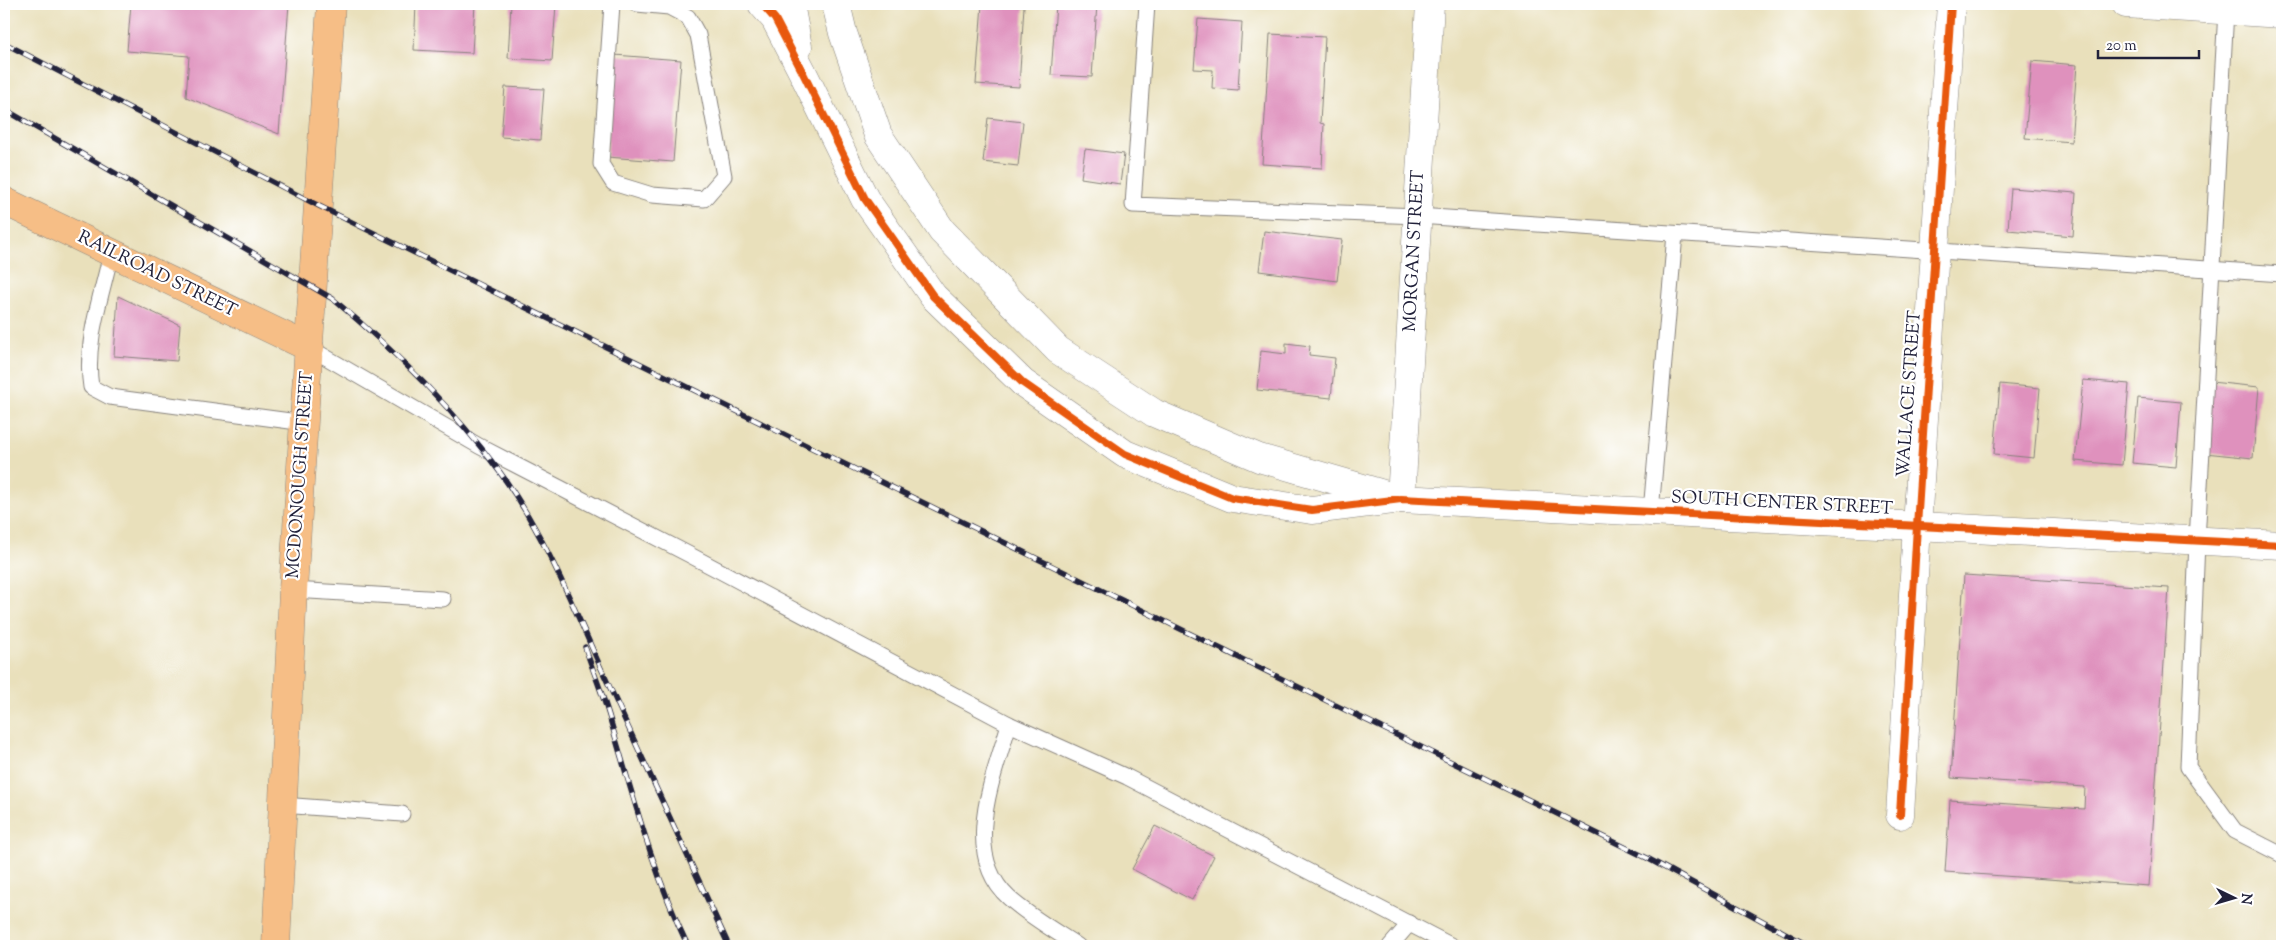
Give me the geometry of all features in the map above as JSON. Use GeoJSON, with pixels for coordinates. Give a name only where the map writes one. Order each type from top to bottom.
{"type":"FeatureCollection","features":[{"type":"Feature","properties":{"kind":"main road","name":"MCDONOUGH STREET"},"geometry":{"type":"LineString","coordinates":[[276,946],[293,590],[331,4]]}},
{"type":"Feature","properties":{"kind":"main road","name":"RAILROAD STREET"},"geometry":{"type":"LineString","coordinates":[[4,202],[310,348]]}},
{"type":"Feature","properties":{"kind":"street"},"geometry":{"type":"LineString","coordinates":[[762,4],[775,19],[865,199],[933,296],[1023,384],[1125,454],[1232,498],[1312,510],[1401,499]]}},
{"type":"Feature","properties":{"kind":"street"},"geometry":{"type":"LineString","coordinates":[[790,4],[802,71]]}},
{"type":"Feature","properties":{"kind":"street"},"geometry":{"type":"LineString","coordinates":[[836,4],[843,33],[878,135],[942,231],[1058,350],[1154,413],[1259,458],[1401,499]]}},
{"type":"Feature","properties":{"kind":"street","name":"MORGAN STREET"},"geometry":{"type":"LineString","coordinates":[[1401,499],[1430,4]]}},
{"type":"Feature","properties":{"kind":"street","name":"WALLACE STREET"},"geometry":{"type":"LineString","coordinates":[[1900,815],[1916,526],[1951,4]]}},
{"type":"Feature","properties":{"kind":"street"},"geometry":{"type":"LineString","coordinates":[[2126,4],[2282,14]]}},
{"type":"Feature","properties":{"kind":"street","name":"SOUTH CENTER STREET"},"geometry":{"type":"LineString","coordinates":[[1401,499],[2282,545]]}},
{"type":"Feature","properties":{"kind":"lane"},"geometry":{"type":"LineString","coordinates":[[612,4],[601,164],[613,183],[652,195],[704,199],[724,176],[698,35],[688,17],[669,7],[637,4]]}},
{"type":"Feature","properties":{"kind":"lane"},"geometry":{"type":"LineString","coordinates":[[1147,4],[1133,205],[1418,216],[2282,274]]}},
{"type":"Feature","properties":{"kind":"lane"},"geometry":{"type":"LineString","coordinates":[[2226,10],[2197,541],[2188,766],[2235,831],[2282,855]]}},
{"type":"Feature","properties":{"kind":"lane"},"geometry":{"type":"LineString","coordinates":[[1651,512],[1675,234]]}},
{"type":"Feature","properties":{"kind":"lane"},"geometry":{"type":"LineString","coordinates":[[111,253],[92,340],[89,374],[91,387],[110,397],[305,423]]}},
{"type":"Feature","properties":{"kind":"lane"},"geometry":{"type":"LineString","coordinates":[[310,348],[479,446],[1009,724],[1127,777],[1452,946]]}},
{"type":"Feature","properties":{"kind":"lane"},"geometry":{"type":"LineString","coordinates":[[293,590],[444,599]]}},
{"type":"Feature","properties":{"kind":"lane"},"geometry":{"type":"LineString","coordinates":[[1009,724],[986,802],[984,840],[990,874],[1009,898],[1078,946]]}},
{"type":"Feature","properties":{"kind":"lane"},"geometry":{"type":"LineString","coordinates":[[282,806],[402,814]]}},
{"type":"Feature","properties":{"kind":"lane"},"geometry":{"type":"LineString","coordinates":[[1390,946],[1410,923]]}},
{"type":"Feature","properties":{"kind":"building"},"geometry":{"type":"Polygon","coordinates":[[[131,4],[289,4],[279,134],[186,97],[189,56],[127,51],[131,4]]]}},
{"type":"Feature","properties":{"kind":"building"},"geometry":{"type":"Polygon","coordinates":[[[416,4],[475,4],[472,53],[414,50],[416,4]]]}},
{"type":"Feature","properties":{"kind":"building"},"geometry":{"type":"Polygon","coordinates":[[[511,4],[556,4],[552,61],[508,58],[511,4]]]}},
{"type":"Feature","properties":{"kind":"building"},"geometry":{"type":"Polygon","coordinates":[[[982,4],[1024,6],[1019,87],[976,84],[982,4]]]}},
{"type":"Feature","properties":{"kind":"building"},"geometry":{"type":"Polygon","coordinates":[[[1056,4],[1097,4],[1092,77],[1051,75],[1056,4]]]}},
{"type":"Feature","properties":{"kind":"building"},"geometry":{"type":"Polygon","coordinates":[[[1198,19],[1242,22],[1238,90],[1212,88],[1213,70],[1194,69],[1198,19]]]}},
{"type":"Feature","properties":{"kind":"building"},"geometry":{"type":"Polygon","coordinates":[[[1270,34],[1325,37],[1320,123],[1324,124],[1322,168],[1262,164],[1270,34]]]}},
{"type":"Feature","properties":{"kind":"building"},"geometry":{"type":"Polygon","coordinates":[[[614,55],[681,60],[673,162],[607,157],[614,55]]]}},
{"type":"Feature","properties":{"kind":"building"},"geometry":{"type":"Polygon","coordinates":[[[2032,61],[2077,65],[2071,142],[2025,138],[2032,61]]]}},
{"type":"Feature","properties":{"kind":"building"},"geometry":{"type":"Polygon","coordinates":[[[505,87],[544,89],[540,140],[501,137],[505,87]]]}},
{"type":"Feature","properties":{"kind":"building"},"geometry":{"type":"Polygon","coordinates":[[[988,118],[1023,122],[1018,166],[983,162],[988,118]]]}},
{"type":"Feature","properties":{"kind":"building"},"geometry":{"type":"Polygon","coordinates":[[[1085,149],[1124,154],[1120,184],[1081,178],[1085,149]]]}},
{"type":"Feature","properties":{"kind":"building"},"geometry":{"type":"Polygon","coordinates":[[[2011,188],[2076,193],[2073,236],[2008,230],[2011,188]]]}},
{"type":"Feature","properties":{"kind":"building"},"geometry":{"type":"Polygon","coordinates":[[[1264,231],[1342,240],[1337,281],[1259,271],[1264,231]]]}},
{"type":"Feature","properties":{"kind":"building"},"geometry":{"type":"Polygon","coordinates":[[[118,296],[180,325],[177,361],[114,356],[118,296]]]}},
{"type":"Feature","properties":{"kind":"building"},"geometry":{"type":"Polygon","coordinates":[[[1286,343],[1310,346],[1309,355],[1335,358],[1331,398],[1257,390],[1261,351],[1286,354],[1286,343]]]}},
{"type":"Feature","properties":{"kind":"building"},"geometry":{"type":"Polygon","coordinates":[[[2083,380],[2129,384],[2122,465],[2075,461],[2083,380]]]}},
{"type":"Feature","properties":{"kind":"building"},"geometry":{"type":"Polygon","coordinates":[[[2211,382],[2259,387],[2253,458],[2205,453],[2211,382]]]}},
{"type":"Feature","properties":{"kind":"building"},"geometry":{"type":"Polygon","coordinates":[[[2000,384],[2040,388],[2034,458],[1994,454],[2000,384]]]}},
{"type":"Feature","properties":{"kind":"building"},"geometry":{"type":"Polygon","coordinates":[[[2138,398],[2181,402],[2176,467],[2132,463],[2138,398]]]}},
{"type":"Feature","properties":{"kind":"building"},"geometry":{"type":"Polygon","coordinates":[[[1964,575],[2169,588],[2149,886],[1945,872],[1950,800],[2084,809],[2085,787],[1951,778],[1964,575]]]}},
{"type":"Feature","properties":{"kind":"building"},"geometry":{"type":"Polygon","coordinates":[[[1155,826],[1214,856],[1192,900],[1132,869],[1155,826]]]}},
{"type":"Feature","properties":{"kind":"railway"},"geometry":{"type":"LineString","coordinates":[[4,43],[319,206],[1647,858],[1809,946]]}},
{"type":"Feature","properties":{"kind":"railway"},"geometry":{"type":"LineString","coordinates":[[4,109],[333,299],[400,359],[462,424],[499,471],[542,541],[729,946]]}},
{"type":"Feature","properties":{"kind":"railway"},"geometry":{"type":"LineString","coordinates":[[585,647],[607,710],[654,862],[664,891],[688,946]]}},
{"type":"Feature","properties":{"kind":"cycle path"},"geometry":{"type":"LineString","coordinates":[[762,4],[775,19],[865,199],[933,296],[1023,383],[1125,454],[1232,498],[1312,510],[1401,499],[2282,545]]}},
{"type":"Feature","properties":{"kind":"cycle path"},"geometry":{"type":"LineString","coordinates":[[1900,815],[1951,4]]}}]}
